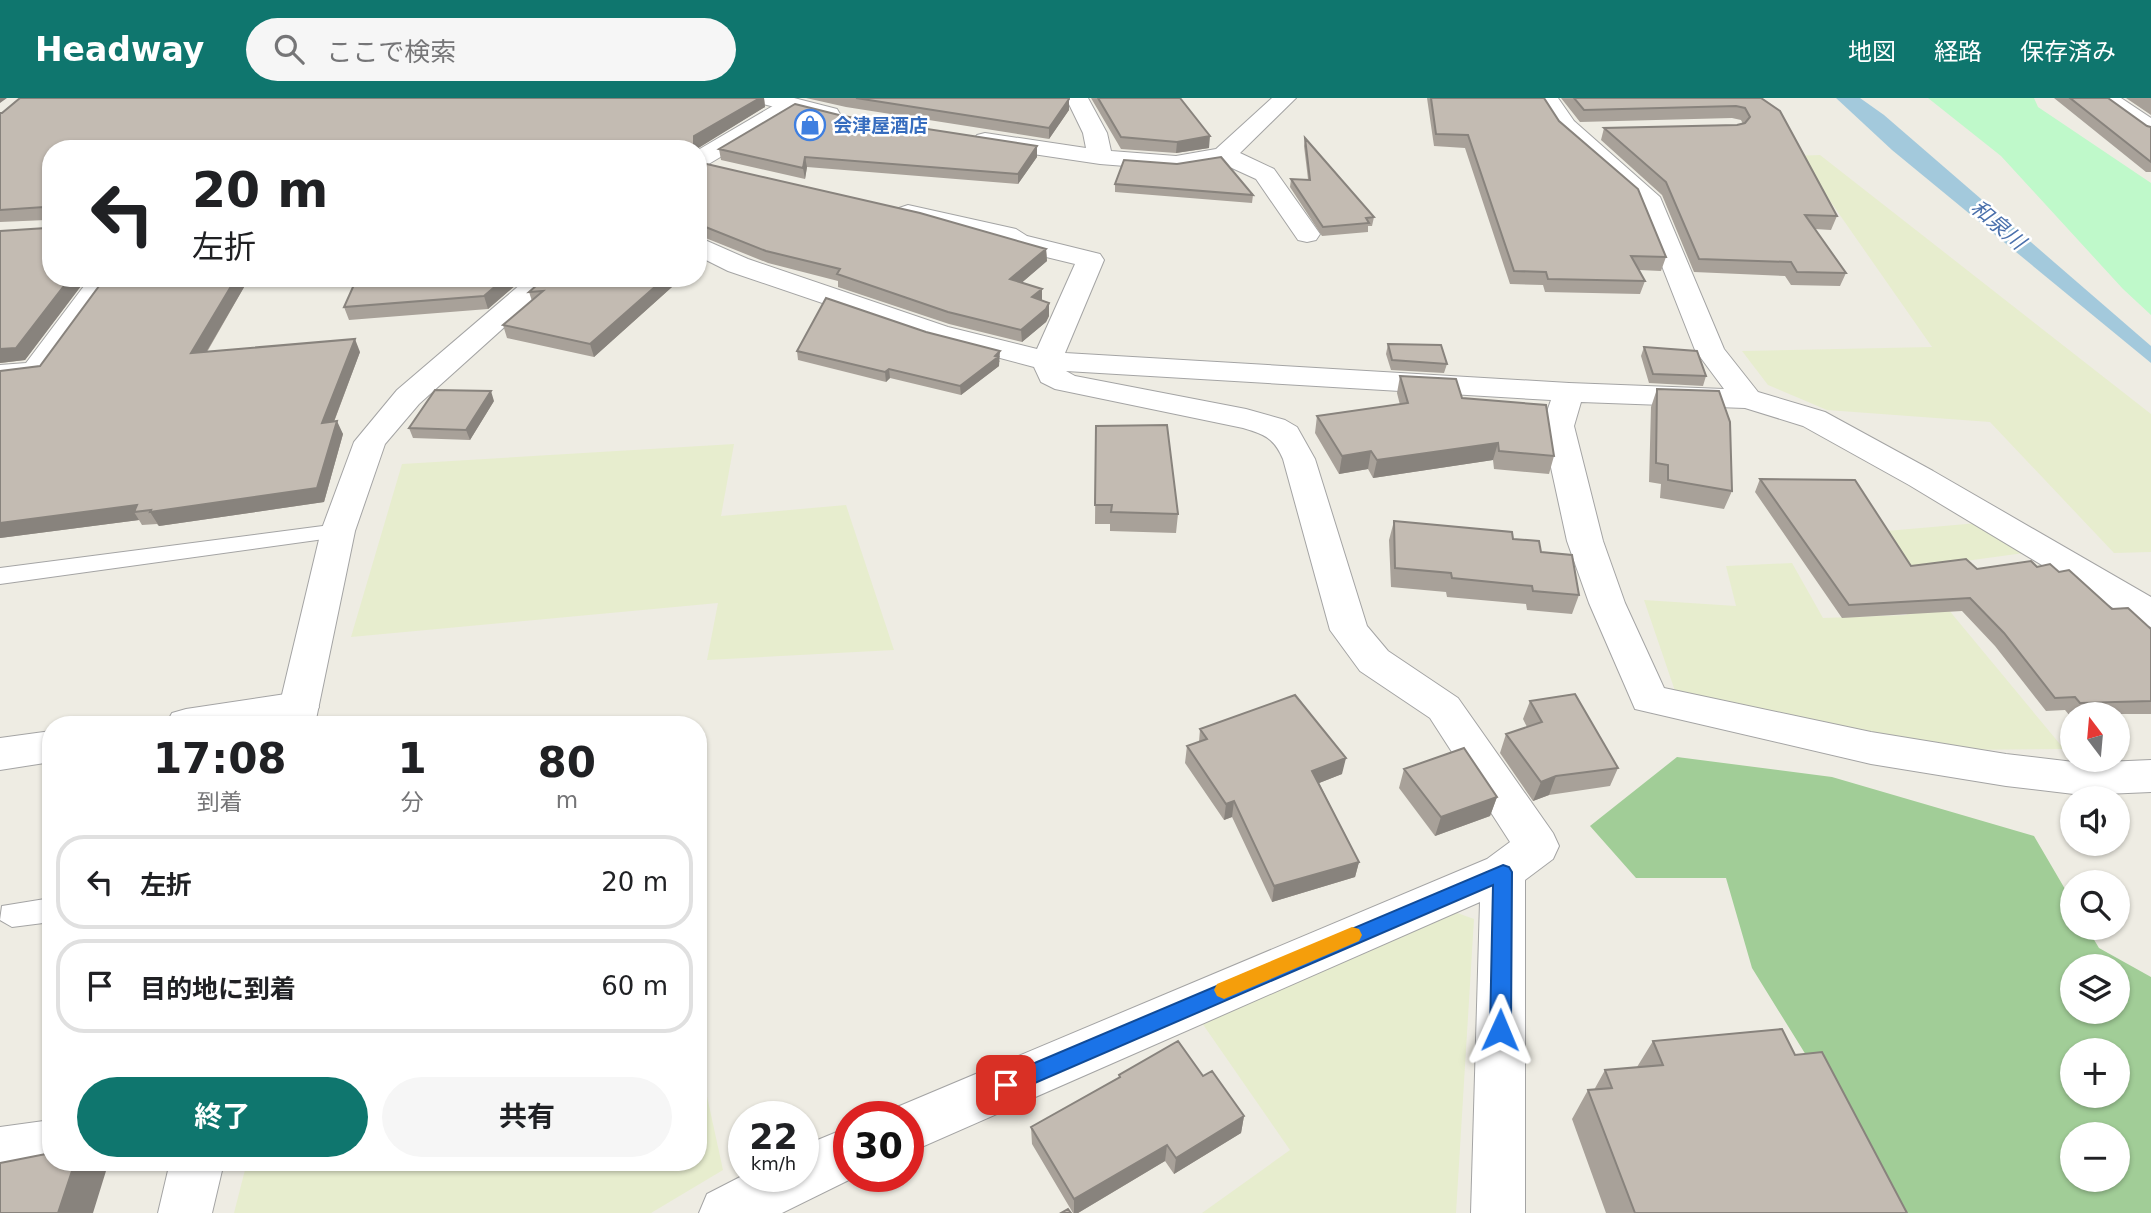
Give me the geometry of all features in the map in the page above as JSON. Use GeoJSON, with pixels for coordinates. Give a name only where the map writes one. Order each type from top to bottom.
{"type":"FeatureCollection","features":[{"type":"Feature","properties":{"kind":"street"},"geometry":{"type":"LineString","coordinates":[[767,98],[858,119]]}},
{"type":"Feature","properties":{"kind":"street"},"geometry":{"type":"LineString","coordinates":[[707,157],[797,107],[833,98]]}},
{"type":"Feature","properties":{"kind":"street"},"geometry":{"type":"LineString","coordinates":[[1077,98],[1095,133],[1100,157]]}},
{"type":"Feature","properties":{"kind":"street"},"geometry":{"type":"LineString","coordinates":[[960,136],[1100,157],[1176,163],[1224,155],[1285,98]]}},
{"type":"Feature","properties":{"kind":"street"},"geometry":{"type":"LineString","coordinates":[[1547,98],[1566,126],[1587,132],[1647,198],[1710,349],[1747,399]]}},
{"type":"Feature","properties":{"kind":"street"},"geometry":{"type":"LineString","coordinates":[[2106,98],[2146,121]]}},
{"type":"Feature","properties":{"kind":"street"},"geometry":{"type":"LineString","coordinates":[[1224,155],[1265,174],[1307,234]]}},
{"type":"Feature","properties":{"kind":"street"},"geometry":{"type":"LineString","coordinates":[[707,165],[725,170]]}},
{"type":"Feature","properties":{"kind":"street"},"geometry":{"type":"LineString","coordinates":[[886,207],[1006,235],[1018,242],[1090,260],[1047,361],[1052,376],[1066,383],[1247,419],[1273,426],[1290,437],[1299,459],[1349,630],[1374,661],[1444,708],[1537,846],[1503,872],[1262,973],[924,1121]]}},
{"type":"Feature","properties":{"kind":"street"},"geometry":{"type":"LineString","coordinates":[[707,250],[738,265],[913,324],[1047,361],[1569,392],[1747,399],[1814,419],[1921,478],[2151,614]]}},
{"type":"Feature","properties":{"kind":"street"},"geometry":{"type":"LineString","coordinates":[[0,374],[35,371],[97,287]]}},
{"type":"Feature","properties":{"kind":"street"},"geometry":{"type":"LineString","coordinates":[[297,716],[338,531],[370,442],[408,397],[535,287]]}},
{"type":"Feature","properties":{"kind":"street"},"geometry":{"type":"LineString","coordinates":[[1569,392],[1558,426],[1585,541],[1607,603],[1649,699],[1871,748],[2006,770],[2082,779],[2151,776]]}},
{"type":"Feature","properties":{"kind":"street"},"geometry":{"type":"LineString","coordinates":[[0,754],[42,747]]}},
{"type":"Feature","properties":{"kind":"street"},"geometry":{"type":"LineString","coordinates":[[1498,1213],[1503,872]]}},
{"type":"Feature","properties":{"kind":"street"},"geometry":{"type":"LineString","coordinates":[[0,1153],[42,1146]]}},
{"type":"Feature","properties":{"kind":"street"},"geometry":{"type":"LineString","coordinates":[[185,1213],[195,1171]]}},
{"type":"Feature","properties":{"kind":"street"},"geometry":{"type":"LineString","coordinates":[[726,1213],[767,1192]]}},
{"type":"Feature","properties":{"kind":"lane"},"geometry":{"type":"LineString","coordinates":[[0,576],[338,531]]}},
{"type":"Feature","properties":{"kind":"lane"},"geometry":{"type":"LineString","coordinates":[[12,915],[42,911]]}},
{"type":"Feature","properties":{"kind":"green space"},"geometry":{"type":"Polygon","coordinates":[[[1928,98],[2034,98],[2038,107],[2151,183],[2151,315],[2123,289],[2001,156],[1928,98]]]}},
{"type":"Feature","properties":{"kind":"green space"},"geometry":{"type":"Polygon","coordinates":[[[1820,155],[2151,414],[2151,552],[2114,553],[1990,422],[1827,410],[1768,385],[1742,351],[1932,347],[1828,198],[1732,196],[1709,159],[1820,155]]]}},
{"type":"Feature","properties":{"kind":"green space"},"geometry":{"type":"Polygon","coordinates":[[[734,444],[721,516],[846,505],[894,650],[707,660],[718,603],[351,637],[402,464],[734,444]]]}},
{"type":"Feature","properties":{"kind":"green space"},"geometry":{"type":"Polygon","coordinates":[[[1978,523],[2024,553],[1914,568],[2060,744],[2060,749],[1949,750],[1675,691],[1644,600],[1736,606],[1726,566],[1792,563],[1823,618],[1907,615],[1852,534],[1978,523]]]}},
{"type":"Feature","properties":{"kind":"green space"},"geometry":{"type":"Polygon","coordinates":[[[1677,757],[1832,777],[2034,836],[2060,880],[2060,940],[2094,940],[2099,948],[2110,954],[2060,954],[2060,1024],[2130,1024],[2130,965],[2151,977],[2151,1213],[1904,1213],[1752,968],[1726,878],[1636,878],[1590,826],[1677,757]]]}},
{"type":"Feature","properties":{"kind":"green space"},"geometry":{"type":"Polygon","coordinates":[[[1446,909],[1474,919],[1456,1213],[1202,1213],[1290,1150],[1202,1023],[1446,909]]]}},
{"type":"Feature","properties":{"kind":"green space"},"geometry":{"type":"Polygon","coordinates":[[[707,1096],[723,1170],[651,1213],[234,1213],[245,1171],[707,1171],[707,1096]]]}},
{"type":"Feature","properties":{"kind":"water","name":"和泉川"},"geometry":{"type":"Polygon","coordinates":[[[1836,98],[1860,98],[1884,115],[2151,346],[2151,363],[1892,150],[1836,98]]]}},
{"type":"Feature","properties":{"kind":"building"},"geometry":{"type":"Polygon","coordinates":[[[20,98],[760,98],[694,136],[694,140],[42,140],[42,207],[0,210],[2,113],[20,98]]]}},
{"type":"Feature","properties":{"kind":"building"},"geometry":{"type":"Polygon","coordinates":[[[856,98],[1069,98],[1069,99],[1049,128],[856,98]]]}},
{"type":"Feature","properties":{"kind":"building"},"geometry":{"type":"Polygon","coordinates":[[[1098,98],[1180,98],[1210,136],[1177,142],[1121,137],[1098,98]]]}},
{"type":"Feature","properties":{"kind":"building"},"geometry":{"type":"Polygon","coordinates":[[[1431,98],[1544,98],[1559,121],[1638,189],[1666,257],[1631,256],[1645,281],[1548,279],[1546,272],[1514,271],[1468,135],[1436,134],[1431,98]]]}},
{"type":"Feature","properties":{"kind":"building"},"geometry":{"type":"Polygon","coordinates":[[[1574,98],[1761,98],[1780,111],[1837,216],[1805,215],[1846,273],[1797,272],[1791,262],[1699,259],[1666,182],[1604,128],[1737,125],[1745,123],[1750,117],[1745,108],[1736,106],[1584,110],[1574,98]]]}},
{"type":"Feature","properties":{"kind":"building"},"geometry":{"type":"Polygon","coordinates":[[[2070,98],[2108,98],[2151,127],[2151,162],[2070,98]]]}},
{"type":"Feature","properties":{"kind":"building"},"geometry":{"type":"Polygon","coordinates":[[[795,104],[843,116],[1037,146],[1018,174],[805,157],[803,168],[719,149],[795,104]]]}},
{"type":"Feature","properties":{"kind":"building"},"geometry":{"type":"Polygon","coordinates":[[[1305,138],[1374,217],[1366,218],[1369,223],[1323,227],[1291,179],[1310,180],[1305,138]]]}},
{"type":"Feature","properties":{"kind":"building"},"geometry":{"type":"Polygon","coordinates":[[[1221,157],[1253,195],[1115,184],[1124,160],[1177,164],[1221,157]]]}},
{"type":"Feature","properties":{"kind":"building"},"geometry":{"type":"Polygon","coordinates":[[[707,164],[920,213],[1046,249],[1010,279],[1042,289],[1032,297],[1049,303],[1046,309],[1021,330],[948,312],[837,274],[840,269],[766,251],[707,228],[707,164]]]}},
{"type":"Feature","properties":{"kind":"building"},"geometry":{"type":"Polygon","coordinates":[[[42,228],[42,287],[63,287],[16,348],[0,349],[0,231],[42,228]]]}},
{"type":"Feature","properties":{"kind":"building"},"geometry":{"type":"Polygon","coordinates":[[[98,287],[231,287],[191,353],[355,339],[322,423],[337,421],[317,488],[150,512],[151,510],[134,512],[137,505],[0,523],[0,371],[40,366],[98,287]]]}},
{"type":"Feature","properties":{"kind":"building"},"geometry":{"type":"Polygon","coordinates":[[[353,287],[494,287],[484,296],[344,307],[353,287]]]}},
{"type":"Feature","properties":{"kind":"building"},"geometry":{"type":"Polygon","coordinates":[[[535,287],[655,287],[590,344],[503,325],[543,291],[529,292],[535,287]]]}},
{"type":"Feature","properties":{"kind":"building"},"geometry":{"type":"Polygon","coordinates":[[[826,298],[926,332],[1000,351],[995,356],[998,357],[960,386],[797,351],[826,298]]]}},
{"type":"Feature","properties":{"kind":"building"},"geometry":{"type":"Polygon","coordinates":[[[1388,344],[1441,345],[1447,364],[1392,360],[1388,344]]]}},
{"type":"Feature","properties":{"kind":"building"},"geometry":{"type":"Polygon","coordinates":[[[1644,347],[1697,351],[1706,376],[1653,374],[1644,347]]]}},
{"type":"Feature","properties":{"kind":"building"},"geometry":{"type":"Polygon","coordinates":[[[1400,376],[1456,379],[1462,398],[1546,405],[1554,456],[1499,451],[1498,443],[1377,460],[1371,451],[1342,456],[1317,416],[1408,403],[1400,376]]]}},
{"type":"Feature","properties":{"kind":"building"},"geometry":{"type":"Polygon","coordinates":[[[1657,389],[1719,391],[1730,422],[1732,491],[1668,480],[1668,465],[1656,463],[1657,389]]]}},
{"type":"Feature","properties":{"kind":"building"},"geometry":{"type":"Polygon","coordinates":[[[435,390],[491,391],[466,430],[409,428],[435,390]]]}},
{"type":"Feature","properties":{"kind":"building"},"geometry":{"type":"Polygon","coordinates":[[[1167,425],[1178,514],[1111,512],[1112,505],[1095,505],[1096,426],[1167,425]]]}},
{"type":"Feature","properties":{"kind":"building"},"geometry":{"type":"Polygon","coordinates":[[[1760,479],[1855,480],[1911,566],[1966,559],[1977,569],[2031,561],[2037,567],[2050,564],[2059,572],[2069,570],[2112,609],[2128,608],[2151,629],[2151,701],[2079,702],[2075,697],[2055,698],[2004,633],[1970,598],[1849,605],[1760,479]]]}},
{"type":"Feature","properties":{"kind":"building"},"geometry":{"type":"Polygon","coordinates":[[[1394,521],[1512,532],[1513,539],[1539,541],[1541,552],[1572,555],[1579,595],[1533,591],[1532,586],[1452,578],[1451,573],[1395,568],[1394,521]]]}},
{"type":"Feature","properties":{"kind":"building"},"geometry":{"type":"Polygon","coordinates":[[[1575,694],[1618,768],[1556,776],[1541,782],[1506,734],[1542,722],[1530,701],[1575,694]]]}},
{"type":"Feature","properties":{"kind":"building"},"geometry":{"type":"Polygon","coordinates":[[[1295,695],[1346,758],[1312,771],[1359,862],[1274,886],[1234,801],[1226,804],[1187,746],[1207,739],[1200,729],[1295,695]]]}},
{"type":"Feature","properties":{"kind":"building"},"geometry":{"type":"Polygon","coordinates":[[[1464,748],[1497,797],[1441,817],[1404,769],[1464,748]]]}},
{"type":"Feature","properties":{"kind":"building"},"geometry":{"type":"Polygon","coordinates":[[[1782,1029],[1795,1055],[1822,1052],[1907,1213],[1635,1213],[1588,1090],[1612,1088],[1605,1070],[1663,1065],[1653,1041],[1782,1029]]]}},
{"type":"Feature","properties":{"kind":"building"},"geometry":{"type":"Polygon","coordinates":[[[1178,1041],[1203,1076],[1212,1071],[1244,1116],[1176,1158],[1167,1145],[1074,1199],[1031,1127],[1178,1041]]]}},
{"type":"Feature","properties":{"kind":"building"},"geometry":{"type":"Polygon","coordinates":[[[42,1155],[42,1171],[72,1171],[58,1213],[0,1213],[0,1163],[42,1155]]]}},
{"type":"Feature","properties":{"kind":"slow traffic"},"geometry":{"type":"LineString","coordinates":[[1224,990],[1352,935]]}},
{"type":"Feature","properties":{"kind":"place","name":"会津屋酒店"},"geometry":{"type":"Point","coordinates":[810,125]}},
{"type":"Feature","properties":{"kind":"route"},"geometry":{"type":"LineString","coordinates":[[1006,1085],[1503,872],[1500,1030]]}}]}
